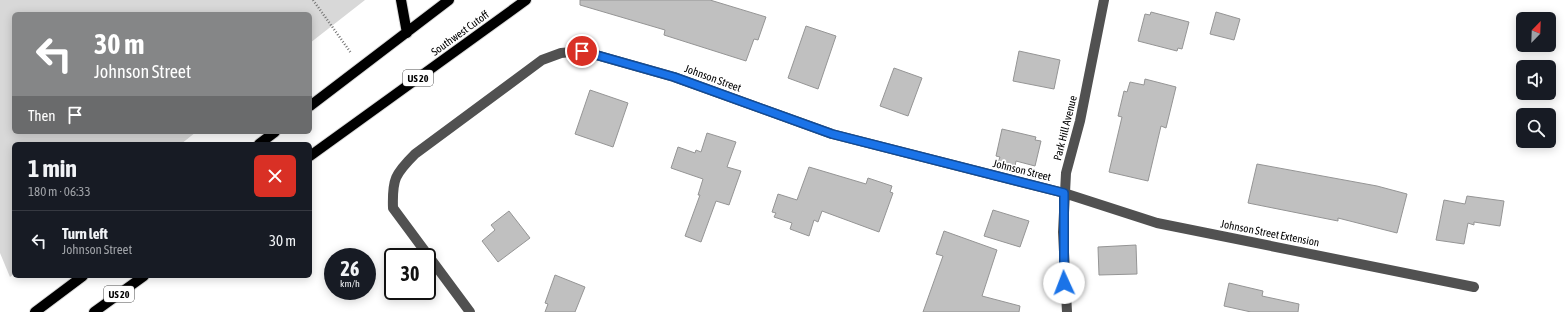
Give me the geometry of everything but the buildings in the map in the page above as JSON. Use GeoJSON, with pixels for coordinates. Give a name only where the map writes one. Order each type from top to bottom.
{"type":"FeatureCollection","features":[{"type":"Feature","properties":{"kind":"main road"},"geometry":{"type":"LineString","coordinates":[[401,0],[407,33]]}},
{"type":"Feature","properties":{"kind":"main road"},"geometry":{"type":"LineString","coordinates":[[312,104],[449,0]]}},
{"type":"Feature","properties":{"kind":"main road","name":"Southwest Cutoff"},"geometry":{"type":"LineString","coordinates":[[312,155],[526,0]]}},
{"type":"Feature","properties":{"kind":"main road"},"geometry":{"type":"LineString","coordinates":[[262,142],[272,134]]}},
{"type":"Feature","properties":{"kind":"main road"},"geometry":{"type":"LineString","coordinates":[[35,312],[80,278]]}},
{"type":"Feature","properties":{"kind":"main road","name":"US 20"},"geometry":{"type":"LineString","coordinates":[[94,312],[141,278]]}},
{"type":"Feature","properties":{"kind":"street","name":"Park Hill Avenue"},"geometry":{"type":"LineString","coordinates":[[1067,312],[1064,258],[1064,193],[1068,167],[1080,121],[1104,0]]}},
{"type":"Feature","properties":{"kind":"street","name":"Johnson Street"},"geometry":{"type":"LineString","coordinates":[[470,312],[394,208],[392,188],[398,171],[415,154],[542,60],[562,53],[582,51],[674,77],[832,134],[1064,193]]}},
{"type":"Feature","properties":{"kind":"street","name":"Johnson Street Extension"},"geometry":{"type":"LineString","coordinates":[[1064,193],[1157,223],[1474,287]]}},
{"type":"Feature","properties":{"kind":"path"},"geometry":{"type":"LineString","coordinates":[[313,0],[362,67]]}},
{"type":"Feature","properties":{"kind":"shaded area"},"geometry":{"type":"Polygon","coordinates":[[[0,0],[365,0],[312,41],[312,12],[12,12],[12,134],[194,134],[184,142],[12,142],[12,276],[10,277],[0,253],[0,0]]]}},
{"type":"Feature","properties":{"kind":"route"},"geometry":{"type":"LineString","coordinates":[[582,51],[674,77],[832,134],[1064,193],[1064,283]]}}]}
